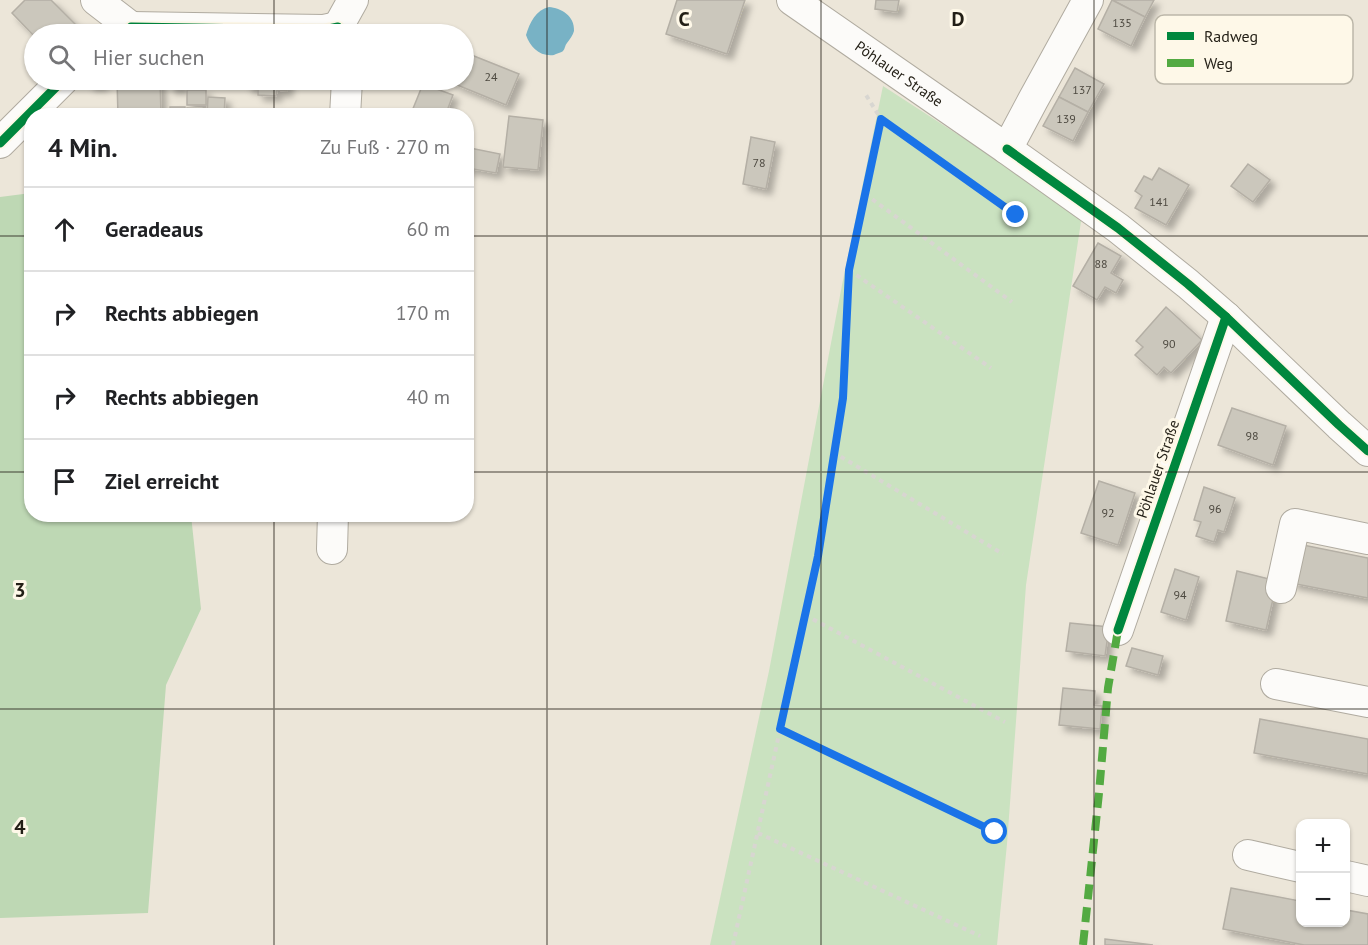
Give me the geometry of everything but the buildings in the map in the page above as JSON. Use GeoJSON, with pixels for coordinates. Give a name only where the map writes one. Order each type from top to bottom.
{"type":"FeatureCollection","features":[{"type":"Feature","properties":{"kind":"street"},"geometry":{"type":"LineString","coordinates":[[96,0],[119,24]]}},
{"type":"Feature","properties":{"kind":"street"},"geometry":{"type":"LineString","coordinates":[[343,24],[353,0]]}},
{"type":"Feature","properties":{"kind":"street","name":"Pöhlauer Straße"},"geometry":{"type":"LineString","coordinates":[[792,0],[1118,228],[1226,317],[1368,451]]}},
{"type":"Feature","properties":{"kind":"street"},"geometry":{"type":"LineString","coordinates":[[1007,149],[1088,0]]}},
{"type":"Feature","properties":{"kind":"street"},"geometry":{"type":"LineString","coordinates":[[35,108],[53,90]]}},
{"type":"Feature","properties":{"kind":"street"},"geometry":{"type":"LineString","coordinates":[[345,108],[346,90]]}},
{"type":"Feature","properties":{"kind":"street"},"geometry":{"type":"LineString","coordinates":[[0,143],[24,119]]}},
{"type":"Feature","properties":{"kind":"street","name":"Pöhlauer Straße"},"geometry":{"type":"LineString","coordinates":[[1118,630],[1226,317]]}},
{"type":"Feature","properties":{"kind":"street"},"geometry":{"type":"LineString","coordinates":[[332,549],[333,522]]}},
{"type":"Feature","properties":{"kind":"street"},"geometry":{"type":"LineString","coordinates":[[1281,588],[1295,524],[1368,539]]}},
{"type":"Feature","properties":{"kind":"street"},"geometry":{"type":"LineString","coordinates":[[1276,684],[1368,702]]}},
{"type":"Feature","properties":{"kind":"street"},"geometry":{"type":"LineString","coordinates":[[1248,855],[1296,866]]}},
{"type":"Feature","properties":{"kind":"street"},"geometry":{"type":"LineString","coordinates":[[1350,877],[1368,881]]}},
{"type":"Feature","properties":{"kind":"path"},"geometry":{"type":"LineString","coordinates":[[866,95],[881,119],[1016,215]]}},
{"type":"Feature","properties":{"kind":"path"},"geometry":{"type":"LineString","coordinates":[[733,945],[818,556],[843,398],[849,270],[881,119]]}},
{"type":"Feature","properties":{"kind":"path"},"geometry":{"type":"LineString","coordinates":[[865,195],[1012,302]]}},
{"type":"Feature","properties":{"kind":"path"},"geometry":{"type":"LineString","coordinates":[[849,270],[991,368]]}},
{"type":"Feature","properties":{"kind":"path"},"geometry":{"type":"LineString","coordinates":[[833,452],[1003,554]]}},
{"type":"Feature","properties":{"kind":"path"},"geometry":{"type":"LineString","coordinates":[[805,615],[1005,722]]}},
{"type":"Feature","properties":{"kind":"path"},"geometry":{"type":"LineString","coordinates":[[780,729],[995,832]]}},
{"type":"Feature","properties":{"kind":"path"},"geometry":{"type":"LineString","coordinates":[[758,833],[981,936]]}},
{"type":"Feature","properties":{"kind":"green space"},"geometry":{"type":"Polygon","coordinates":[[[883,86],[1082,215],[1026,585],[1007,844],[997,945],[710,945],[769,671],[842,285],[883,86]]]}},
{"type":"Feature","properties":{"kind":"green space"},"geometry":{"type":"Polygon","coordinates":[[[24,194],[24,522],[192,522],[201,609],[166,685],[148,913],[0,918],[0,197],[24,194]]]}},
{"type":"Feature","properties":{"kind":"water"},"geometry":{"type":"Polygon","coordinates":[[[549,7],[558,9],[570,17],[574,26],[574,32],[564,50],[554,55],[536,50],[526,35],[534,17],[549,7]]]}},
{"type":"Feature","properties":{"kind":"marked path"},"geometry":{"type":"LineString","coordinates":[[1083,945],[1108,688],[1118,630]]}},
{"type":"Feature","properties":{"kind":"cycle path"},"geometry":{"type":"LineString","coordinates":[[35,108],[53,90]]}},
{"type":"Feature","properties":{"kind":"cycle path"},"geometry":{"type":"LineString","coordinates":[[0,143],[24,119]]}},
{"type":"Feature","properties":{"kind":"cycle path"},"geometry":{"type":"LineString","coordinates":[[1007,149],[1118,228],[1188,284],[1368,451]]}},
{"type":"Feature","properties":{"kind":"cycle path"},"geometry":{"type":"LineString","coordinates":[[1118,630],[1226,317]]}},
{"type":"Feature","properties":{"kind":"route"},"geometry":{"type":"LineString","coordinates":[[995,832],[780,729],[818,556],[843,398],[849,270],[881,119],[1016,215]]}}]}
